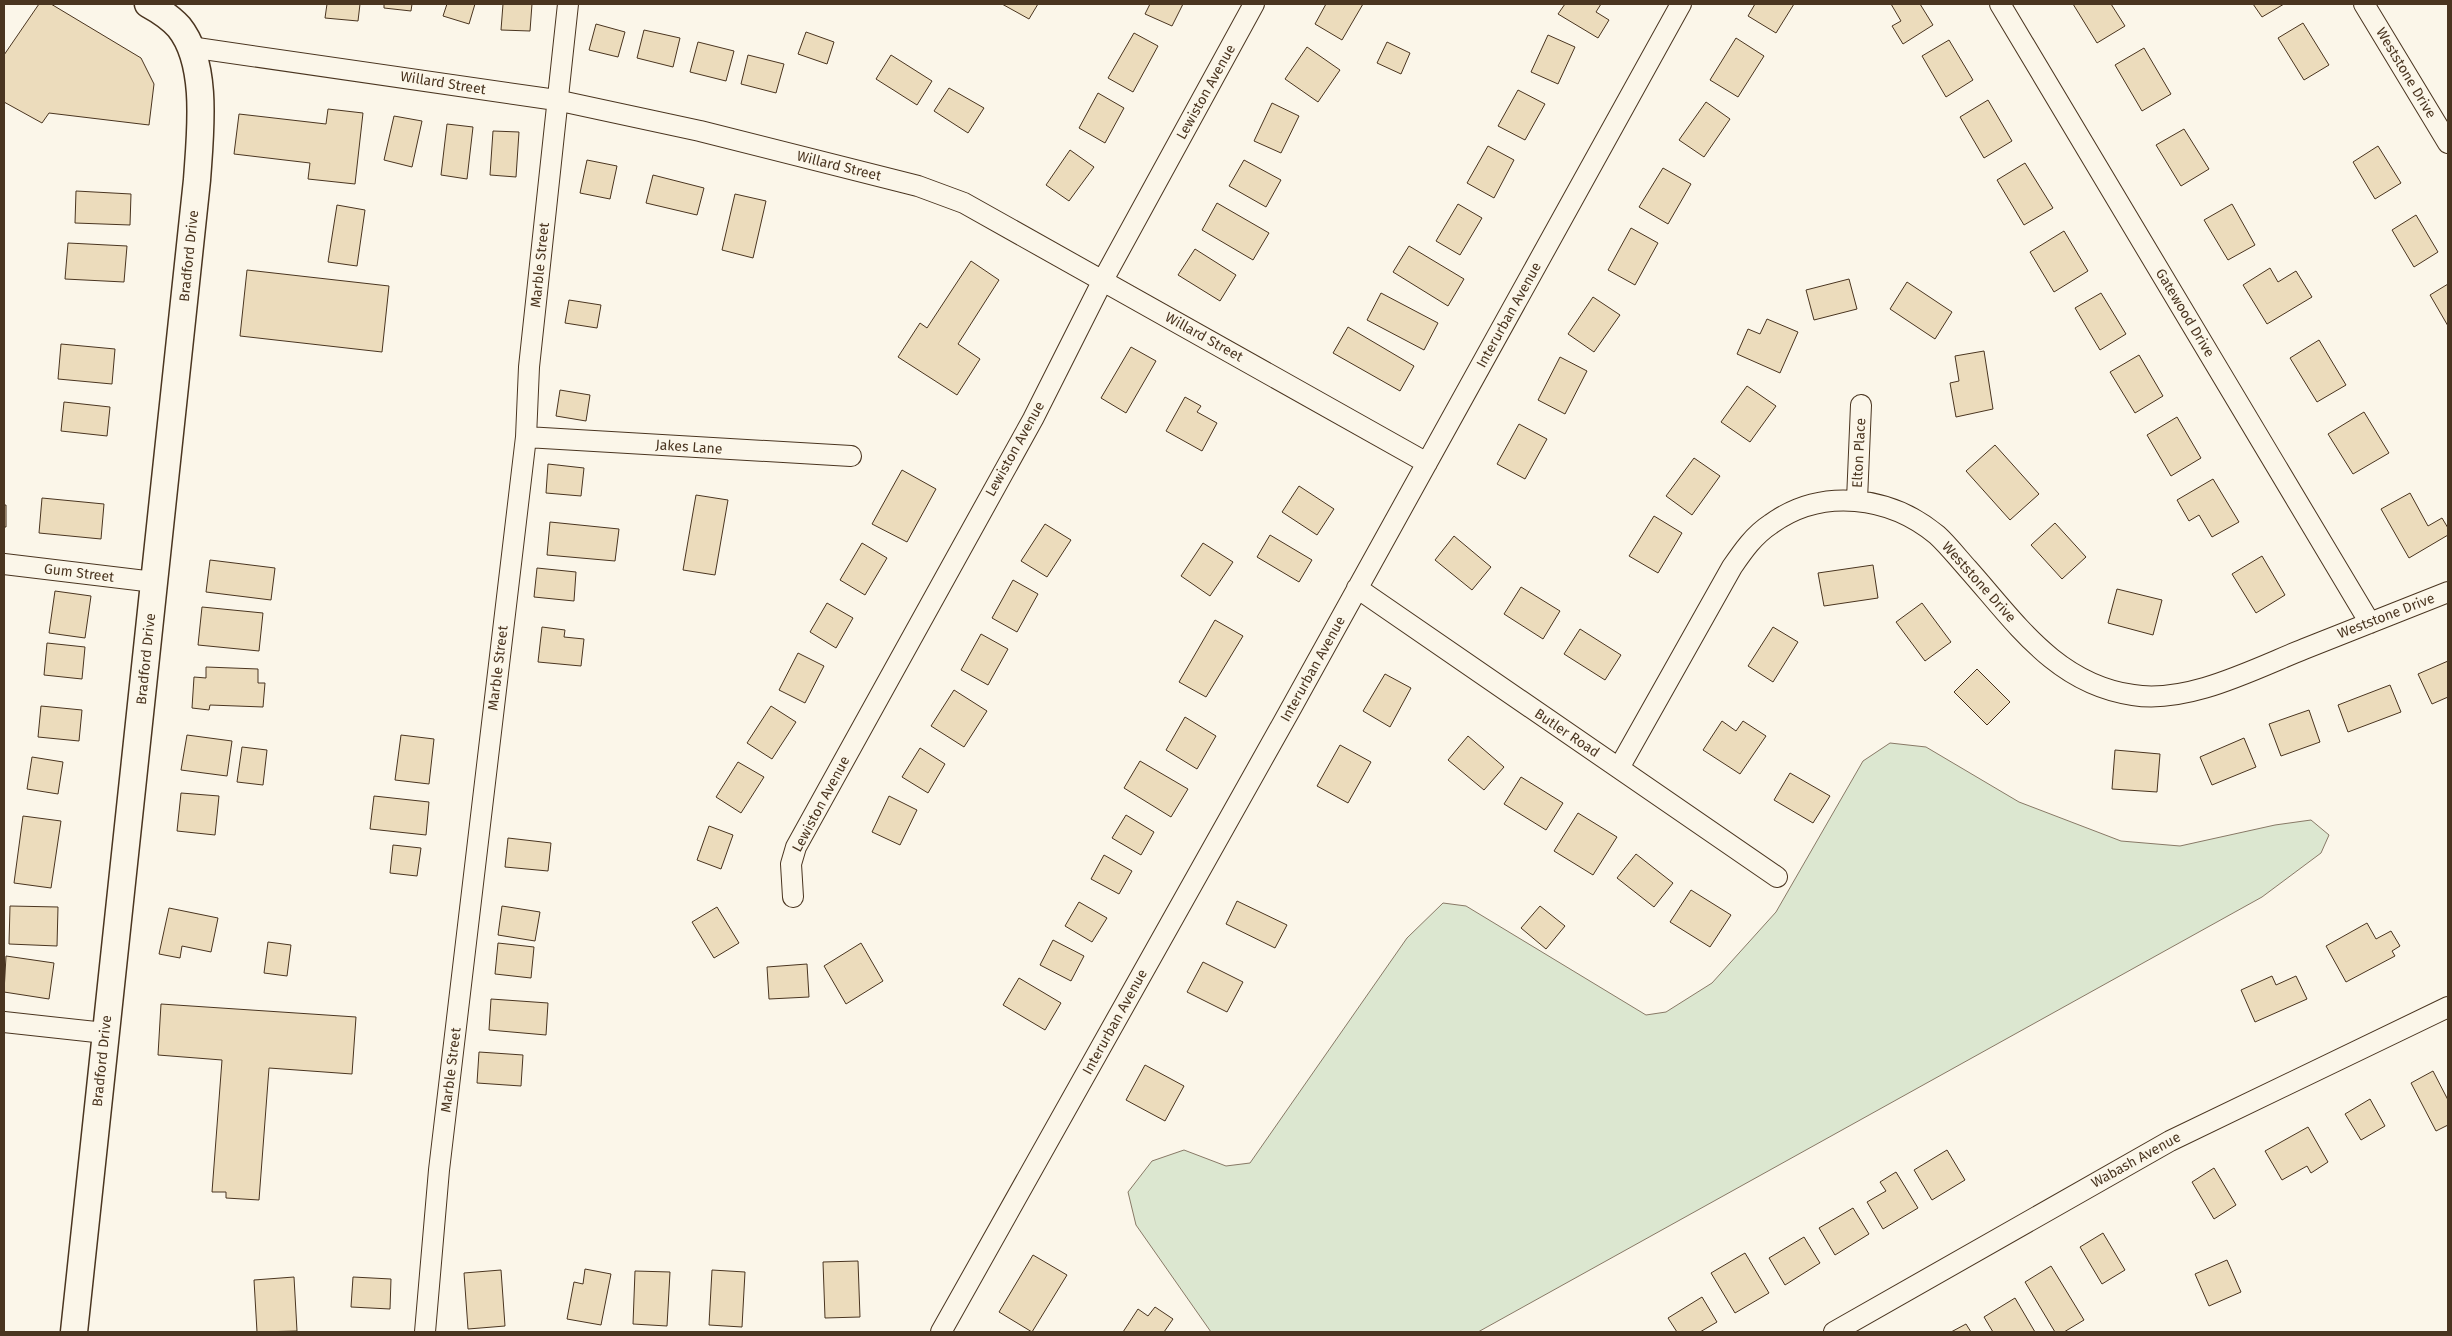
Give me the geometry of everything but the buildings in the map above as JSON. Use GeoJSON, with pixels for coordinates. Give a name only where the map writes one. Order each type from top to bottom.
{"type":"FeatureCollection","features":[{"type":"Feature","properties":{"kind":"street","name":"Bradford Drive"},"geometry":{"type":"LineString","coordinates":[[74,1332],[197,180],[200,128],[196,61],[179,28],[163,12],[148,4]]}},
{"type":"Feature","properties":{"kind":"street","name":"Marble Street"},"geometry":{"type":"LineString","coordinates":[[425,1332],[439,1170],[526,437],[530,367],[556,100],[568,4]]}},
{"type":"Feature","properties":{"kind":"street","name":"Lewiston Avenue"},"geometry":{"type":"LineString","coordinates":[[793,897],[791,864],[796,847],[1033,419],[1103,280],[1254,4]]}},
{"type":"Feature","properties":{"kind":"street","name":"Interurban Avenue"},"geometry":{"type":"LineString","coordinates":[[940,1332],[1427,463],[1681,4]]}},
{"type":"Feature","properties":{"kind":"street","name":"Gatewood Drive"},"geometry":{"type":"LineString","coordinates":[[2000,4],[2370,623]]}},
{"type":"Feature","properties":{"kind":"street","name":"Weststone Drive"},"geometry":{"type":"LineString","coordinates":[[2364,4],[2448,143]]}},
{"type":"Feature","properties":{"kind":"street","name":"Willard Street"},"geometry":{"type":"LineString","coordinates":[[190,47],[556,100],[700,131],[918,186],[964,203],[1427,463]]}},
{"type":"Feature","properties":{"kind":"street","name":"Elton Place"},"geometry":{"type":"LineString","coordinates":[[1857,500],[1861,405]]}},
{"type":"Feature","properties":{"kind":"street","name":"Jakes Lane"},"geometry":{"type":"LineString","coordinates":[[526,437],[851,456]]}},
{"type":"Feature","properties":{"kind":"street","name":"Weststone Drive"},"geometry":{"type":"LineString","coordinates":[[1619,768],[1732,567],[1749,543],[1771,523],[1797,509],[1825,501],[1857,500],[1887,506],[1914,518],[1938,536],[2035,644],[2059,666],[2102,688],[2141,696],[2181,694],[2222,682],[2448,592]]}},
{"type":"Feature","properties":{"kind":"street","name":"Gum Street"},"geometry":{"type":"LineString","coordinates":[[4,564],[154,582]]}},
{"type":"Feature","properties":{"kind":"street","name":"Butler Road"},"geometry":{"type":"LineString","coordinates":[[1357,588],[1777,877]]}},
{"type":"Feature","properties":{"kind":"street","name":"Wabash Avenue"},"geometry":{"type":"LineString","coordinates":[[1834,1332],[2170,1141],[2218,1116],[2448,1007]]}},
{"type":"Feature","properties":{"kind":"street"},"geometry":{"type":"LineString","coordinates":[[4,1022],[105,1033]]}},
{"type":"Feature","properties":{"kind":"green space"},"geometry":{"type":"Polygon","coordinates":[[[1890,743],[1926,747],[2019,802],[2121,841],[2180,846],[2275,825],[2311,820],[2329,835],[2321,853],[2262,897],[1478,1332],[1211,1332],[1136,1225],[1128,1192],[1152,1161],[1184,1150],[1226,1166],[1250,1163],[1407,938],[1443,903],[1466,906],[1646,1015],[1666,1012],[1712,983],[1776,912],[1863,761],[1890,743]]]}}]}
